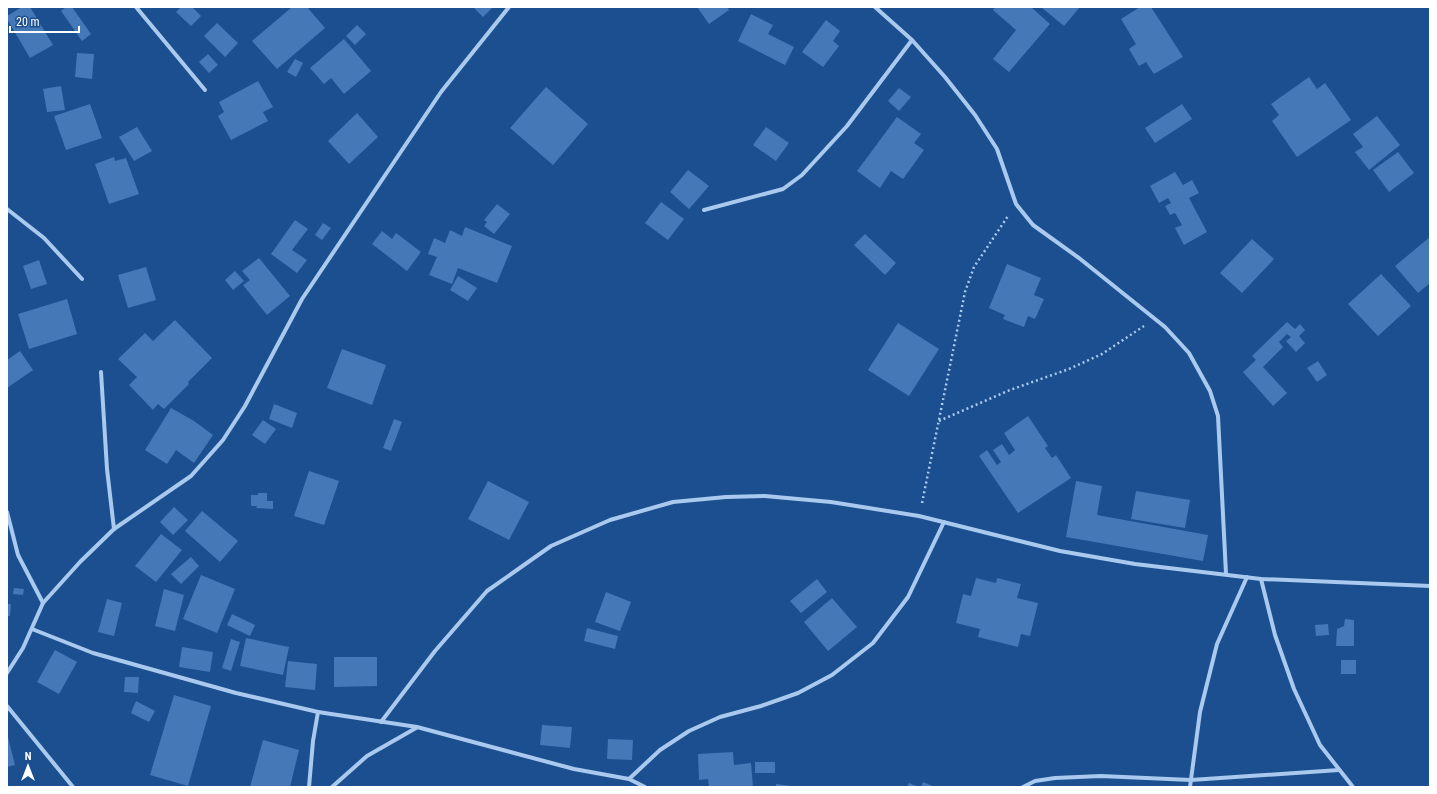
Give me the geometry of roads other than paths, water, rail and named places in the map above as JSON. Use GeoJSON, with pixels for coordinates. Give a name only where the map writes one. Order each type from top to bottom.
{"type":"FeatureCollection","features":[{"type":"Feature","properties":{"kind":"street"},"geometry":{"type":"LineString","coordinates":[[136,7],[205,90]]}},
{"type":"Feature","properties":{"kind":"street"},"geometry":{"type":"LineString","coordinates":[[7,673],[23,648],[43,603],[80,562],[114,529],[191,476],[223,440],[245,406],[302,299],[441,92],[509,7]]}},
{"type":"Feature","properties":{"kind":"street"},"geometry":{"type":"LineString","coordinates":[[875,7],[912,40],[950,82],[975,115],[997,149],[1016,204],[1033,225],[1079,258],[1155,318],[1189,353],[1210,391],[1218,416],[1226,574]]}},
{"type":"Feature","properties":{"kind":"street"},"geometry":{"type":"LineString","coordinates":[[704,210],[783,189],[802,175],[847,126],[912,40]]}},
{"type":"Feature","properties":{"kind":"street"},"geometry":{"type":"LineString","coordinates":[[7,210],[44,238],[82,279]]}},
{"type":"Feature","properties":{"kind":"street"},"geometry":{"type":"LineString","coordinates":[[101,372],[107,462],[114,529]]}},
{"type":"Feature","properties":{"kind":"street"},"geometry":{"type":"LineString","coordinates":[[381,722],[435,650],[487,591],[551,546],[610,520],[673,502],[726,497],[765,496],[831,502],[919,516],[1060,551],[1135,564],[1261,579],[1430,586]]}},
{"type":"Feature","properties":{"kind":"street"},"geometry":{"type":"LineString","coordinates":[[7,512],[18,555],[43,603]]}},
{"type":"Feature","properties":{"kind":"street"},"geometry":{"type":"LineString","coordinates":[[629,779],[660,750],[690,730],[720,717],[761,706],[798,693],[832,675],[873,643],[908,597],[944,522]]}},
{"type":"Feature","properties":{"kind":"street"},"geometry":{"type":"LineString","coordinates":[[1190,787],[1200,712],[1217,644],[1247,577]]}},
{"type":"Feature","properties":{"kind":"street"},"geometry":{"type":"LineString","coordinates":[[1261,579],[1275,635],[1294,689],[1320,745],[1353,787]]}},
{"type":"Feature","properties":{"kind":"street"},"geometry":{"type":"LineString","coordinates":[[32,629],[93,653],[236,693],[318,712],[417,728],[574,769],[629,779],[645,787]]}},
{"type":"Feature","properties":{"kind":"street"},"geometry":{"type":"LineString","coordinates":[[7,706],[74,787]]}},
{"type":"Feature","properties":{"kind":"street"},"geometry":{"type":"LineString","coordinates":[[309,787],[313,741],[318,712]]}},
{"type":"Feature","properties":{"kind":"street"},"geometry":{"type":"LineString","coordinates":[[332,787],[367,756],[417,728]]}},
{"type":"Feature","properties":{"kind":"street"},"geometry":{"type":"LineString","coordinates":[[1023,787],[1035,781],[1055,778],[1101,776],[1191,780],[1339,770]]}}]}
